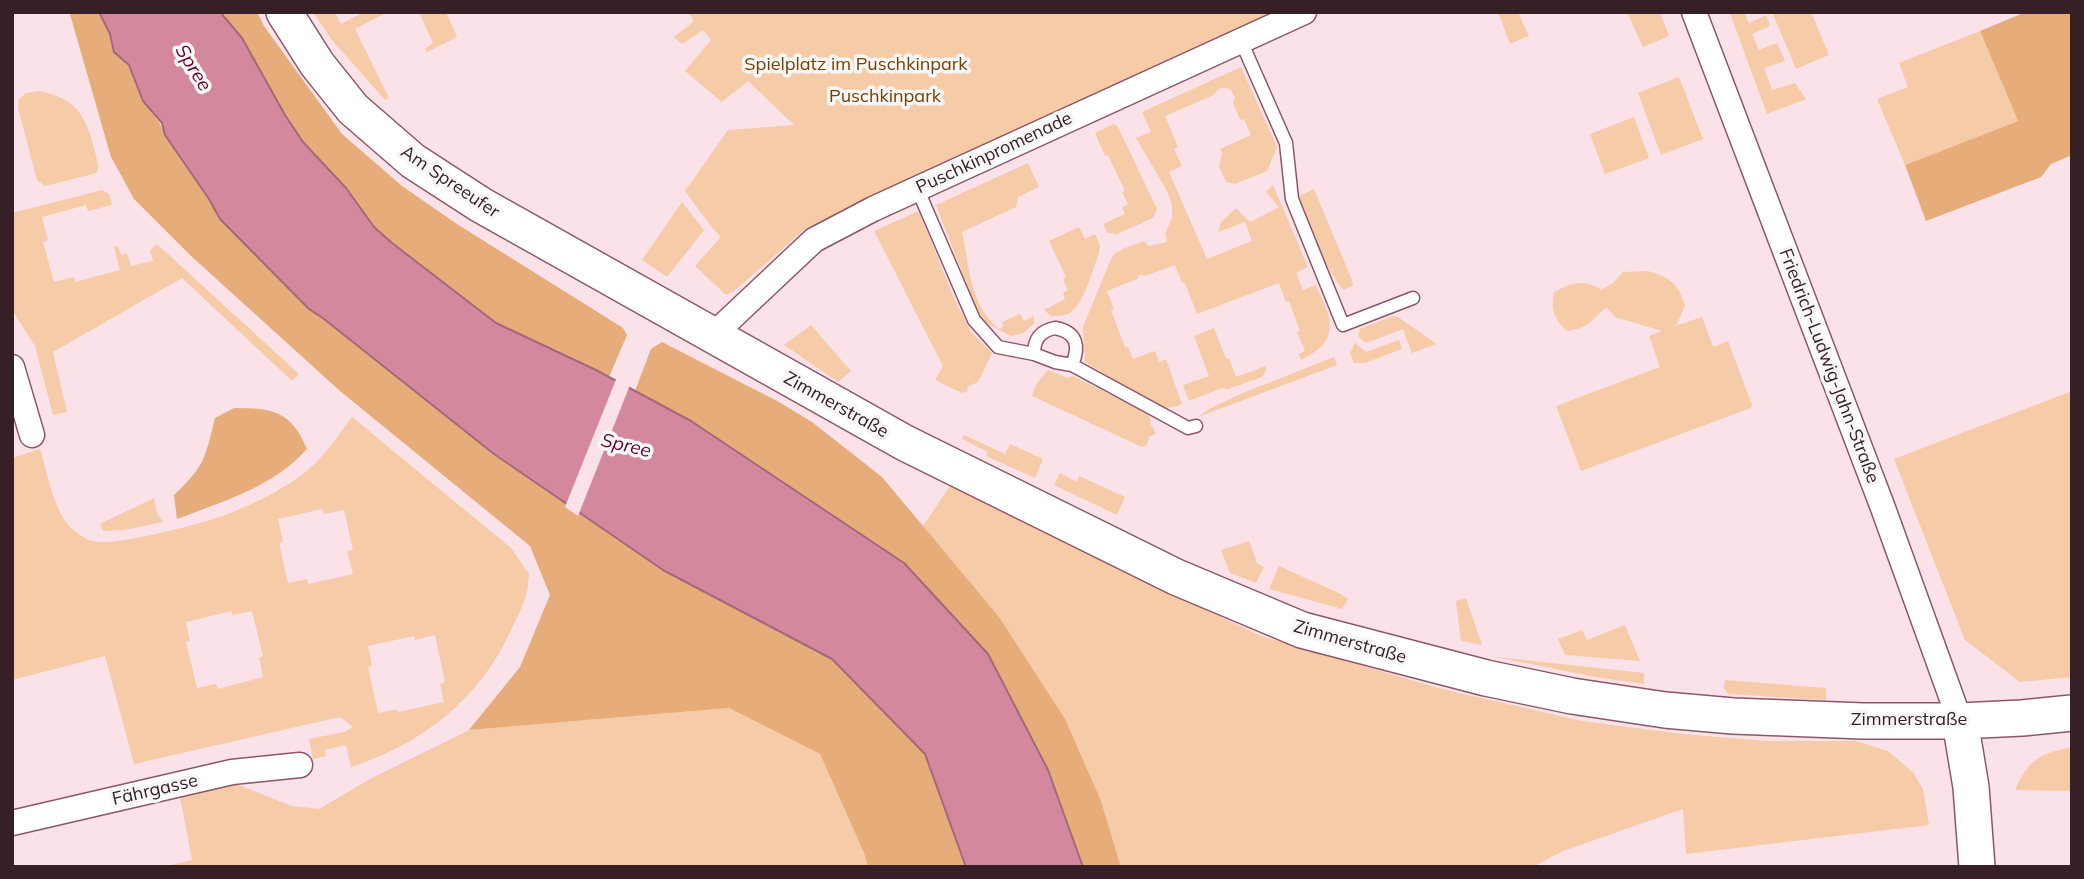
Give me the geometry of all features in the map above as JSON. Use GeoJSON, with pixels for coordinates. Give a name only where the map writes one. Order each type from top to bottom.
{"type":"FeatureCollection","features":[{"type":"Feature","properties":{"kind":"street","name":"Am Spreeufer"},"geometry":{"type":"LineString","coordinates":[[285,12],[317,64],[353,109],[413,161],[481,205],[656,304]]}},
{"type":"Feature","properties":{"kind":"street","name":"Puschkinpromenade"},"geometry":{"type":"LineString","coordinates":[[712,335],[814,240],[917,188],[1304,12]]}},
{"type":"Feature","properties":{"kind":"street","name":"Friedrich-Ludwig-Jahn-Straße"},"geometry":{"type":"LineString","coordinates":[[1694,12],[1883,508],[1960,721]]}},
{"type":"Feature","properties":{"kind":"street","name":"Zimmerstraße"},"geometry":{"type":"LineString","coordinates":[[656,304],[905,443],[1176,577],[1302,630],[1486,678],[1572,696],[1652,708],[1733,716],[1855,720],[1960,721],[2022,719],[2072,713]]}},
{"type":"Feature","properties":{"kind":"street"},"geometry":{"type":"LineString","coordinates":[[12,367],[32,435]]}},
{"type":"Feature","properties":{"kind":"street"},"geometry":{"type":"LineString","coordinates":[[1960,721],[1972,787],[1977,867]]}},
{"type":"Feature","properties":{"kind":"street","name":"Fährgasse"},"geometry":{"type":"LineString","coordinates":[[12,823],[232,772],[300,765]]}},
{"type":"Feature","properties":{"kind":"lane"},"geometry":{"type":"LineString","coordinates":[[1241,41],[1286,143],[1292,199],[1343,325],[1413,298]]}},
{"type":"Feature","properties":{"kind":"lane"},"geometry":{"type":"LineString","coordinates":[[917,188],[974,320],[998,347],[1072,365],[1166,418],[1188,428],[1196,426]]}},
{"type":"Feature","properties":{"kind":"lane"},"geometry":{"type":"LineString","coordinates":[[1034,354],[1034,344],[1038,336],[1046,330],[1065,330],[1076,344],[1072,365]]}},
{"type":"Feature","properties":{"kind":"green space"},"geometry":{"type":"Polygon","coordinates":[[[313,12],[335,12],[341,24],[364,12],[388,12],[355,29],[389,98],[385,100],[332,40],[313,12]]]}},
{"type":"Feature","properties":{"kind":"green space"},"geometry":{"type":"Polygon","coordinates":[[[419,12],[446,12],[457,37],[427,52],[425,49],[433,43],[419,12]]]}},
{"type":"Feature","properties":{"kind":"green space","name":"Puschkinpark"},"geometry":{"type":"Polygon","coordinates":[[[688,12],[1276,12],[805,229],[733,292],[726,295],[695,266],[721,237],[685,191],[728,130],[794,125],[748,81],[722,102],[685,71],[711,40],[703,30],[682,44],[674,37],[694,21],[688,12]]]}},
{"type":"Feature","properties":{"kind":"green space"},"geometry":{"type":"Polygon","coordinates":[[[1498,12],[1518,12],[1529,36],[1510,44],[1498,12]]]}},
{"type":"Feature","properties":{"kind":"green space"},"geometry":{"type":"Polygon","coordinates":[[[1627,12],[1660,12],[1669,36],[1643,47],[1627,12]]]}},
{"type":"Feature","properties":{"kind":"green space"},"geometry":{"type":"Polygon","coordinates":[[[1744,12],[1749,23],[1766,15],[1770,26],[1752,34],[1759,50],[1777,43],[1785,61],[1764,68],[1772,90],[1795,83],[1806,99],[1767,114],[1730,13],[1744,12]]]}},
{"type":"Feature","properties":{"kind":"green space"},"geometry":{"type":"Polygon","coordinates":[[[1772,12],[1811,12],[1829,55],[1796,69],[1772,12]]]}},
{"type":"Feature","properties":{"kind":"green space"},"geometry":{"type":"Polygon","coordinates":[[[1980,31],[2018,121],[1905,165],[1877,99],[1908,87],[1899,63],[1980,31]]]}},
{"type":"Feature","properties":{"kind":"green space"},"geometry":{"type":"Polygon","coordinates":[[[1241,67],[1277,147],[1267,171],[1235,184],[1226,182],[1219,166],[1222,153],[1220,149],[1251,135],[1244,119],[1240,120],[1231,90],[1224,87],[1214,95],[1165,116],[1178,147],[1174,149],[1182,166],[1169,172],[1207,259],[1252,241],[1245,222],[1218,232],[1221,222],[1236,208],[1250,222],[1279,207],[1266,192],[1273,185],[1308,267],[1296,273],[1303,290],[1316,285],[1329,319],[1328,337],[1323,345],[1301,360],[1299,354],[1305,351],[1297,332],[1300,331],[1279,283],[1197,314],[1175,265],[1145,276],[1140,274],[1137,279],[1107,291],[1125,347],[1128,347],[1133,359],[1155,351],[1159,362],[1166,359],[1182,404],[1162,407],[1085,362],[1083,327],[1114,254],[1144,241],[1149,246],[1167,242],[1165,234],[1172,218],[1172,205],[1167,191],[1136,138],[1151,132],[1142,112],[1241,67]]]}},
{"type":"Feature","properties":{"kind":"green space"},"geometry":{"type":"Polygon","coordinates":[[[1679,77],[1703,139],[1661,155],[1638,93],[1679,77]]]}},
{"type":"Feature","properties":{"kind":"green space"},"geometry":{"type":"Polygon","coordinates":[[[39,91],[59,97],[78,111],[91,137],[98,171],[45,186],[37,180],[18,108],[19,99],[26,93],[39,91]]]}},
{"type":"Feature","properties":{"kind":"green space"},"geometry":{"type":"Polygon","coordinates":[[[1634,117],[1649,158],[1605,174],[1590,134],[1634,117]]]}},
{"type":"Feature","properties":{"kind":"green space"},"geometry":{"type":"Polygon","coordinates":[[[1114,124],[1118,127],[1157,209],[1153,218],[1117,234],[1108,233],[1103,224],[1125,214],[1122,208],[1128,204],[1122,192],[1125,191],[1095,133],[1114,124]]]}},
{"type":"Feature","properties":{"kind":"green space"},"geometry":{"type":"Polygon","coordinates":[[[1028,163],[1039,187],[1018,197],[1016,207],[962,232],[972,284],[989,320],[999,329],[1004,326],[1002,322],[1020,314],[1024,321],[1034,316],[1034,324],[1023,333],[1011,336],[986,323],[976,308],[936,205],[1028,163]]]}},
{"type":"Feature","properties":{"kind":"green space"},"geometry":{"type":"Polygon","coordinates":[[[1314,189],[1352,280],[1353,286],[1343,290],[1316,245],[1302,209],[1299,196],[1314,189]]]}},
{"type":"Feature","properties":{"kind":"green space"},"geometry":{"type":"Polygon","coordinates":[[[102,190],[109,194],[112,205],[88,211],[86,205],[42,217],[48,240],[43,242],[54,282],[74,277],[75,282],[120,270],[114,247],[118,246],[121,255],[127,253],[131,266],[153,261],[150,250],[157,244],[299,374],[292,381],[182,278],[53,352],[67,412],[53,415],[35,346],[12,310],[12,213],[102,190]]]}},
{"type":"Feature","properties":{"kind":"green space"},"geometry":{"type":"Polygon","coordinates":[[[682,202],[704,230],[667,277],[642,260],[682,202]]]}},
{"type":"Feature","properties":{"kind":"green space"},"geometry":{"type":"Polygon","coordinates":[[[919,211],[954,298],[971,332],[992,353],[978,382],[967,387],[968,391],[962,393],[935,380],[943,366],[874,231],[919,211]]]}},
{"type":"Feature","properties":{"kind":"green space"},"geometry":{"type":"Polygon","coordinates":[[[1079,227],[1085,239],[1095,234],[1100,245],[1099,253],[1078,304],[1068,314],[1051,316],[1044,310],[1065,299],[1063,293],[1068,290],[1063,279],[1066,277],[1049,241],[1079,227]]]}},
{"type":"Feature","properties":{"kind":"green space"},"geometry":{"type":"Polygon","coordinates":[[[1648,271],[1672,282],[1682,297],[1685,305],[1677,324],[1672,327],[1702,317],[1713,347],[1728,341],[1751,408],[1581,471],[1556,406],[1660,367],[1649,336],[1662,331],[1615,317],[1607,308],[1587,325],[1567,331],[1554,314],[1554,292],[1578,283],[1590,284],[1601,290],[1613,283],[1623,272],[1648,271]]]}},
{"type":"Feature","properties":{"kind":"green space"},"geometry":{"type":"Polygon","coordinates":[[[1393,316],[1437,344],[1412,353],[1403,329],[1366,343],[1358,336],[1360,329],[1393,316]]]}},
{"type":"Feature","properties":{"kind":"green space"},"geometry":{"type":"Polygon","coordinates":[[[811,325],[851,371],[838,382],[784,345],[811,325]]]}},
{"type":"Feature","properties":{"kind":"green space"},"geometry":{"type":"Polygon","coordinates":[[[1214,328],[1236,377],[1266,366],[1266,371],[1262,377],[1189,401],[1183,385],[1209,376],[1194,336],[1214,328]]]}},
{"type":"Feature","properties":{"kind":"green space"},"geometry":{"type":"Polygon","coordinates":[[[1399,340],[1402,349],[1365,363],[1354,363],[1350,353],[1355,343],[1366,352],[1399,340]]]}},
{"type":"Feature","properties":{"kind":"green space"},"geometry":{"type":"Polygon","coordinates":[[[1334,357],[1337,365],[1198,417],[1243,393],[1334,357]]]}},
{"type":"Feature","properties":{"kind":"green space"},"geometry":{"type":"Polygon","coordinates":[[[1048,370],[1067,378],[1073,376],[1141,410],[1150,417],[1156,434],[1149,437],[1147,445],[1142,447],[1032,396],[1037,383],[1048,370]]]}},
{"type":"Feature","properties":{"kind":"green space"},"geometry":{"type":"Polygon","coordinates":[[[2072,391],[2072,677],[2020,682],[1965,640],[1894,459],[2072,391]]]}},
{"type":"Feature","properties":{"kind":"green space"},"geometry":{"type":"Polygon","coordinates":[[[352,417],[511,548],[529,574],[523,604],[498,655],[483,677],[446,716],[402,746],[351,767],[346,745],[325,750],[326,756],[313,759],[309,739],[344,732],[353,727],[340,717],[134,764],[105,656],[12,680],[12,458],[40,449],[52,491],[65,521],[87,539],[112,542],[201,523],[261,499],[307,471],[322,457],[352,417]],[[322,509],[278,519],[283,542],[279,543],[288,583],[307,579],[308,584],[353,574],[347,551],[353,550],[344,510],[324,514],[322,509]],[[231,611],[186,622],[190,641],[186,642],[197,688],[216,684],[218,689],[263,677],[259,658],[263,656],[252,611],[233,615],[231,611]],[[435,635],[415,640],[414,636],[368,646],[372,665],[368,667],[378,713],[397,709],[398,712],[444,702],[440,684],[445,682],[435,635]]]}},
{"type":"Feature","properties":{"kind":"green space"},"geometry":{"type":"Polygon","coordinates":[[[964,435],[1005,454],[1010,444],[1043,459],[1035,478],[986,456],[988,452],[962,439],[964,435]]]}},
{"type":"Feature","properties":{"kind":"green space"},"geometry":{"type":"Polygon","coordinates":[[[1060,473],[1077,482],[1079,476],[1125,497],[1117,515],[1054,485],[1060,473]]]}},
{"type":"Feature","properties":{"kind":"green space"},"geometry":{"type":"Polygon","coordinates":[[[952,483],[1153,585],[1261,636],[1438,688],[1582,721],[1682,734],[1767,741],[1856,741],[1888,751],[1913,772],[1923,789],[1929,825],[1686,854],[1683,809],[1563,851],[1533,867],[1121,867],[1101,801],[923,526],[952,483]]]}},
{"type":"Feature","properties":{"kind":"green space"},"geometry":{"type":"Polygon","coordinates":[[[154,498],[157,513],[163,522],[124,530],[103,531],[100,524],[154,498]]]}},
{"type":"Feature","properties":{"kind":"green space"},"geometry":{"type":"Polygon","coordinates":[[[1249,541],[1257,563],[1264,567],[1256,583],[1230,573],[1221,550],[1249,541]]]}},
{"type":"Feature","properties":{"kind":"green space"},"geometry":{"type":"Polygon","coordinates":[[[1279,566],[1348,599],[1342,609],[1269,589],[1279,566]]]}},
{"type":"Feature","properties":{"kind":"green space"},"geometry":{"type":"Polygon","coordinates":[[[1466,598],[1482,645],[1461,641],[1456,601],[1466,598]]]}},
{"type":"Feature","properties":{"kind":"green space"},"geometry":{"type":"Polygon","coordinates":[[[1625,625],[1640,661],[1565,655],[1558,639],[1582,630],[1587,640],[1625,625]]]}},
{"type":"Feature","properties":{"kind":"green space"},"geometry":{"type":"Polygon","coordinates":[[[1496,657],[1644,673],[1644,684],[1595,677],[1496,657]]]}},
{"type":"Feature","properties":{"kind":"green space"},"geometry":{"type":"Polygon","coordinates":[[[1725,680],[1826,688],[1826,700],[1728,694],[1724,688],[1725,680]]]}},
{"type":"Feature","properties":{"kind":"green space"},"geometry":{"type":"Polygon","coordinates":[[[729,708],[820,754],[868,867],[163,867],[192,860],[180,797],[236,784],[292,806],[319,809],[370,779],[469,730],[729,708]]]}},
{"type":"Feature","properties":{"kind":"green space"},"geometry":{"type":"Polygon","coordinates":[[[2072,747],[2072,791],[2015,790],[2025,771],[2036,759],[2072,747]]]}},
{"type":"Feature","properties":{"kind":"shaded area"},"geometry":{"type":"Polygon","coordinates":[[[99,12],[111,34],[113,48],[128,65],[144,102],[220,219],[309,309],[494,454],[663,570],[832,659],[925,754],[966,867],[868,867],[820,754],[729,708],[469,730],[520,667],[550,595],[530,546],[340,391],[191,256],[134,199],[111,157],[70,14],[99,12]]]}},
{"type":"Feature","properties":{"kind":"shaded area"},"geometry":{"type":"Polygon","coordinates":[[[220,12],[257,12],[264,26],[342,134],[402,186],[457,224],[623,328],[627,335],[609,377],[496,323],[374,227],[346,188],[303,142],[242,38],[220,12]]]}},
{"type":"Feature","properties":{"kind":"shaded area"},"geometry":{"type":"Polygon","coordinates":[[[2026,12],[2072,12],[2072,155],[2051,164],[2041,177],[1926,221],[1905,165],[2018,121],[1980,31],[2026,12]]]}},
{"type":"Feature","properties":{"kind":"shaded area"},"geometry":{"type":"Polygon","coordinates":[[[662,342],[779,402],[812,422],[882,477],[999,617],[1065,719],[1101,801],[1121,867],[1083,867],[1048,770],[988,654],[904,563],[691,421],[635,391],[651,349],[662,342]]]}},
{"type":"Feature","properties":{"kind":"shaded area"},"geometry":{"type":"Polygon","coordinates":[[[234,408],[260,409],[279,414],[294,427],[307,449],[279,473],[247,492],[177,519],[174,495],[202,461],[215,418],[234,408]]]}},
{"type":"Feature","properties":{"kind":"water","name":"Spree"},"geometry":{"type":"Polygon","coordinates":[[[99,12],[220,12],[242,38],[303,142],[346,188],[374,227],[392,243],[496,323],[596,370],[691,421],[904,563],[988,654],[1048,770],[1083,867],[966,867],[925,754],[832,659],[663,570],[494,454],[309,309],[220,219],[165,135],[162,123],[143,101],[129,65],[114,52],[110,34],[99,12]]]}},
{"type":"Feature","properties":{"kind":"pier"},"geometry":{"type":"Polygon","coordinates":[[[617,377],[630,385],[578,516],[565,507],[617,377]]]}},
{"type":"Feature","properties":{"kind":"park label","name":"Spielplatz im Puschkinpark"},"geometry":{"type":"Point","coordinates":[856,65]}}]}
